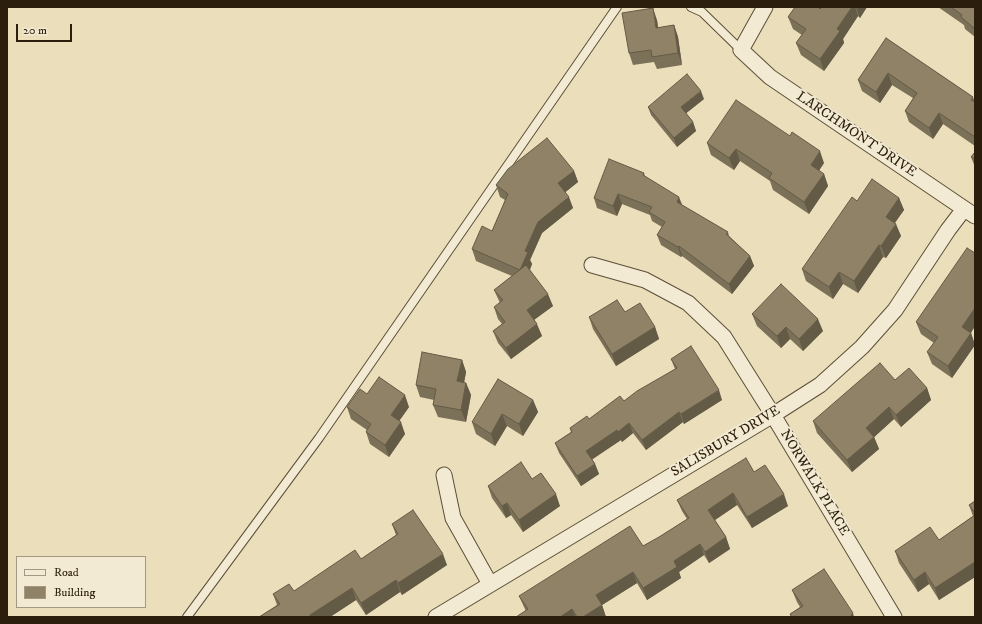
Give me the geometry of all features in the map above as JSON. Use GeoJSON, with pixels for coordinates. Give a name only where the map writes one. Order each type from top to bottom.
{"type":"FeatureCollection","features":[{"type":"Feature","properties":{"kind":"street"},"geometry":{"type":"LineString","coordinates":[[741,50],[765,7]]}},
{"type":"Feature","properties":{"kind":"street","name":"LARCHMONT DRIVE"},"geometry":{"type":"LineString","coordinates":[[741,50],[770,76],[970,212]]}},
{"type":"Feature","properties":{"kind":"street","name":"SALISBURY DRIVE"},"geometry":{"type":"LineString","coordinates":[[436,617],[773,415],[820,385],[862,347],[895,310],[947,231],[970,212]]}},
{"type":"Feature","properties":{"kind":"street","name":"NORWALK PLACE"},"geometry":{"type":"LineString","coordinates":[[592,265],[645,280],[688,303],[724,337],[773,415],[894,617]]}},
{"type":"Feature","properties":{"kind":"street"},"geometry":{"type":"LineString","coordinates":[[444,475],[453,518],[490,584]]}},
{"type":"Feature","properties":{"kind":"lane"},"geometry":{"type":"LineString","coordinates":[[187,617],[323,431],[617,7]]}},
{"type":"Feature","properties":{"kind":"lane"},"geometry":{"type":"LineString","coordinates":[[690,7],[702,12],[741,50]]}},
{"type":"Feature","properties":{"kind":"building"},"geometry":{"type":"Polygon","coordinates":[[[795,7],[818,7],[820,9],[822,7],[852,7],[837,29],[840,31],[820,59],[796,43],[806,29],[788,17],[795,7]]]}},
{"type":"Feature","properties":{"kind":"building"},"geometry":{"type":"Polygon","coordinates":[[[951,7],[975,7],[975,29],[961,17],[962,15],[951,7]]]}},
{"type":"Feature","properties":{"kind":"building"},"geometry":{"type":"Polygon","coordinates":[[[653,8],[656,28],[674,25],[678,53],[652,57],[651,50],[629,53],[622,13],[653,8]]]}},
{"type":"Feature","properties":{"kind":"building"},"geometry":{"type":"Polygon","coordinates":[[[886,38],[973,97],[971,100],[975,102],[975,137],[939,113],[929,128],[905,111],[917,93],[888,73],[876,92],[858,80],[886,38]]]}},
{"type":"Feature","properties":{"kind":"building"},"geometry":{"type":"Polygon","coordinates":[[[687,74],[701,91],[681,107],[693,122],[674,138],[648,107],[687,74]]]}},
{"type":"Feature","properties":{"kind":"building"},"geometry":{"type":"Polygon","coordinates":[[[736,100],[790,136],[792,132],[820,151],[811,165],[824,174],[804,202],[769,178],[772,173],[736,149],[729,158],[707,143],[736,100]]]}},
{"type":"Feature","properties":{"kind":"building"},"geometry":{"type":"Polygon","coordinates":[[[547,138],[574,171],[558,183],[569,197],[538,222],[525,251],[528,252],[520,270],[472,249],[482,226],[492,231],[508,194],[496,185],[508,169],[547,138]]]}},
{"type":"Feature","properties":{"kind":"building"},"geometry":{"type":"Polygon","coordinates":[[[975,152],[975,159],[971,157],[975,152]]]}},
{"type":"Feature","properties":{"kind":"building"},"geometry":{"type":"Polygon","coordinates":[[[609,159],[644,173],[643,175],[679,197],[677,202],[728,232],[726,234],[750,256],[729,284],[679,246],[678,247],[657,235],[665,222],[649,212],[652,207],[618,194],[613,206],[594,198],[609,159]]]}},
{"type":"Feature","properties":{"kind":"building"},"geometry":{"type":"Polygon","coordinates":[[[872,179],[899,198],[886,217],[896,224],[881,246],[879,245],[854,281],[839,272],[829,287],[802,269],[852,197],[857,201],[872,179]]]}},
{"type":"Feature","properties":{"kind":"building"},"geometry":{"type":"Polygon","coordinates":[[[967,248],[975,253],[975,308],[962,327],[971,333],[948,366],[927,352],[938,337],[916,322],[967,248]]]}},
{"type":"Feature","properties":{"kind":"building"},"geometry":{"type":"Polygon","coordinates":[[[526,265],[548,294],[527,310],[537,324],[506,348],[493,331],[505,322],[494,307],[503,300],[494,290],[526,265]]]}},
{"type":"Feature","properties":{"kind":"building"},"geometry":{"type":"Polygon","coordinates":[[[781,284],[818,319],[799,339],[786,327],[777,336],[752,314],[781,284]]]}},
{"type":"Feature","properties":{"kind":"building"},"geometry":{"type":"Polygon","coordinates":[[[617,300],[625,312],[640,303],[655,327],[612,354],[589,317],[617,300]]]}},
{"type":"Feature","properties":{"kind":"building"},"geometry":{"type":"Polygon","coordinates":[[[691,346],[719,390],[681,414],[679,412],[642,440],[629,423],[618,432],[617,430],[586,451],[595,464],[577,476],[555,443],[572,432],[570,428],[587,416],[589,419],[620,396],[624,401],[637,391],[677,368],[671,359],[691,346]]]}},
{"type":"Feature","properties":{"kind":"building"},"geometry":{"type":"Polygon","coordinates":[[[422,352],[462,360],[457,381],[466,383],[461,410],[433,405],[436,389],[416,385],[422,352]]]}},
{"type":"Feature","properties":{"kind":"building"},"geometry":{"type":"Polygon","coordinates":[[[880,363],[895,380],[909,368],[927,388],[896,415],[889,407],[866,428],[874,437],[847,460],[813,421],[880,363]]]}},
{"type":"Feature","properties":{"kind":"building"},"geometry":{"type":"Polygon","coordinates":[[[379,377],[405,395],[391,415],[401,422],[385,445],[366,432],[371,424],[347,407],[360,389],[367,394],[379,377]]]}},
{"type":"Feature","properties":{"kind":"building"},"geometry":{"type":"Polygon","coordinates":[[[498,379],[533,400],[519,424],[502,414],[491,434],[472,422],[498,379]]]}},
{"type":"Feature","properties":{"kind":"building"},"geometry":{"type":"Polygon","coordinates":[[[746,458],[754,472],[765,465],[784,494],[747,517],[733,493],[708,510],[726,537],[705,552],[700,544],[674,561],[677,567],[643,588],[633,572],[596,595],[602,605],[583,617],[577,617],[572,609],[560,617],[516,617],[528,609],[519,596],[630,526],[643,546],[689,518],[677,500],[746,458]]]}},
{"type":"Feature","properties":{"kind":"building"},"geometry":{"type":"Polygon","coordinates":[[[521,462],[532,479],[541,473],[556,494],[519,520],[507,503],[502,506],[488,486],[521,462]]]}},
{"type":"Feature","properties":{"kind":"building"},"geometry":{"type":"Polygon","coordinates":[[[975,501],[975,513],[969,505],[975,501]]]}},
{"type":"Feature","properties":{"kind":"building"},"geometry":{"type":"Polygon","coordinates":[[[413,510],[443,554],[398,583],[396,580],[361,603],[352,588],[310,615],[311,617],[259,617],[280,604],[273,594],[289,584],[294,591],[355,550],[361,559],[398,534],[392,524],[413,510]]]}},
{"type":"Feature","properties":{"kind":"building"},"geometry":{"type":"Polygon","coordinates":[[[975,515],[975,562],[935,588],[925,572],[914,580],[895,551],[930,527],[939,540],[975,515]]]}},
{"type":"Feature","properties":{"kind":"building"},"geometry":{"type":"Polygon","coordinates":[[[824,569],[853,613],[851,615],[852,617],[792,617],[790,614],[803,606],[792,590],[824,569]]]}}]}
